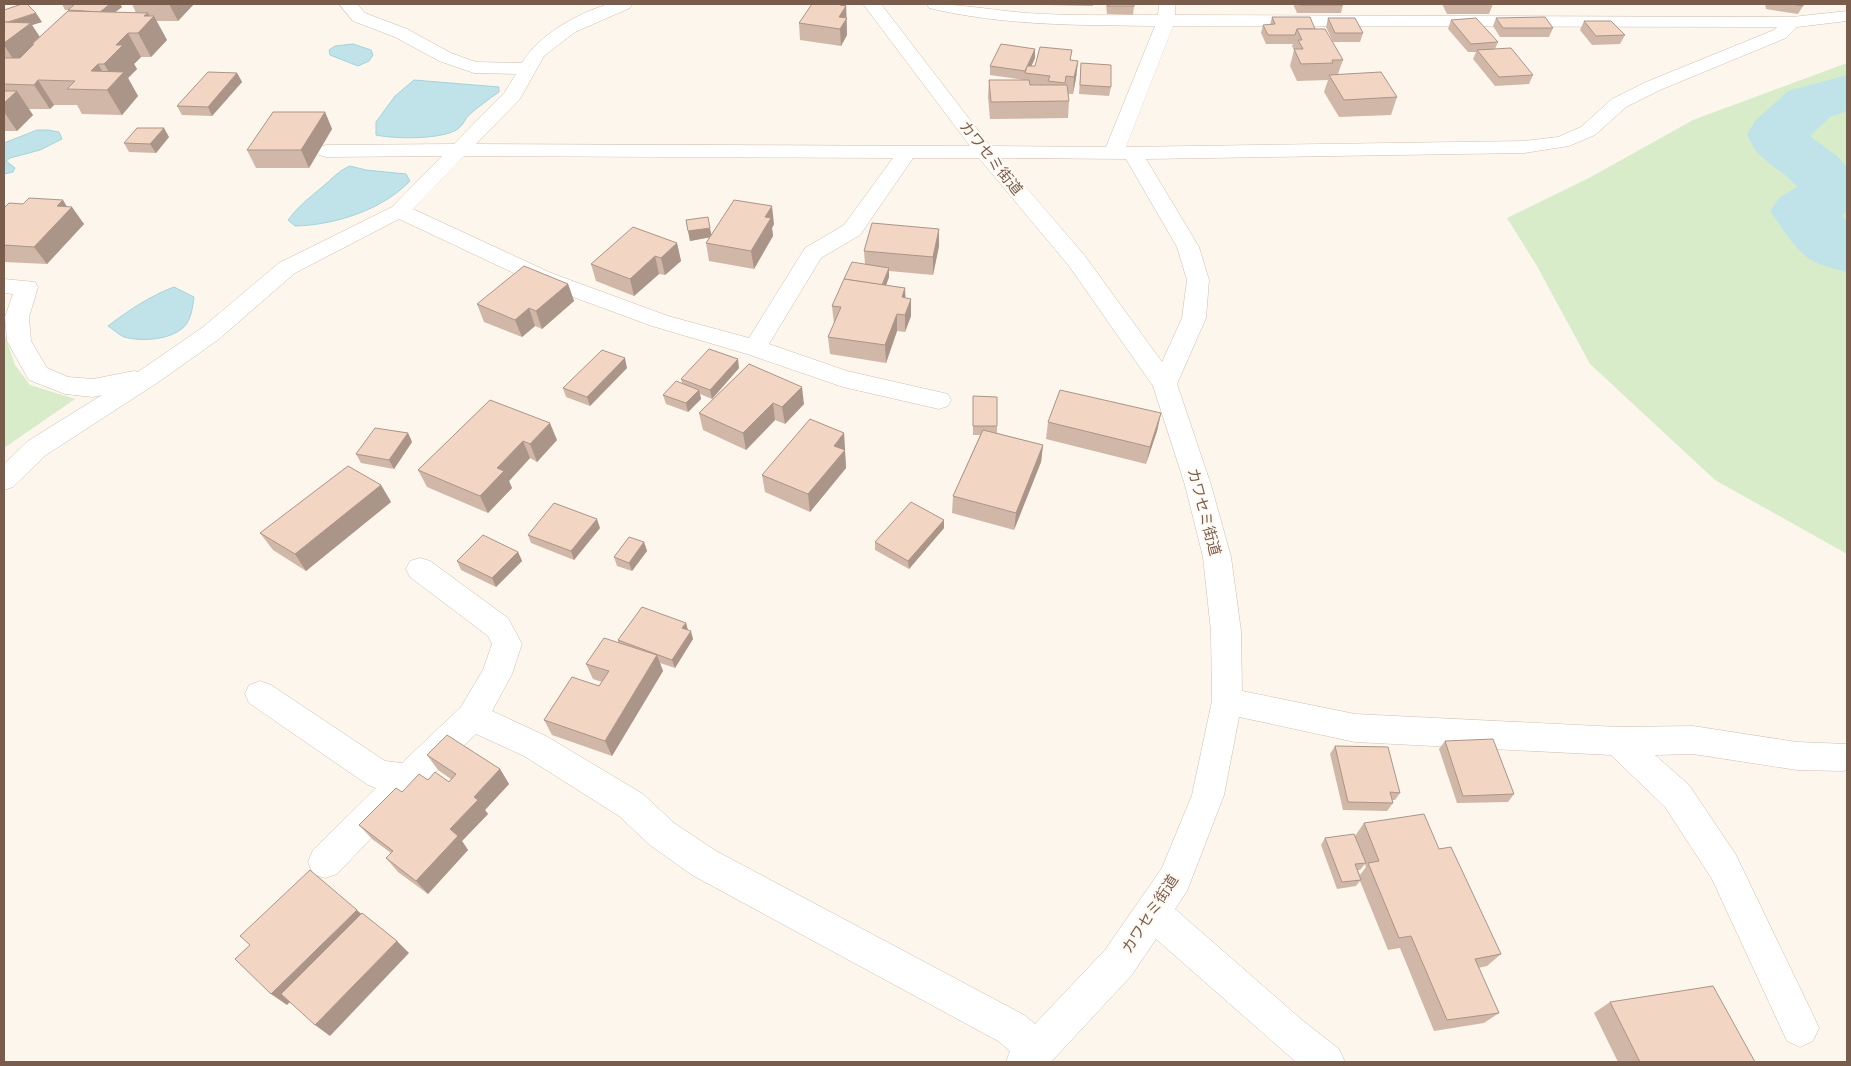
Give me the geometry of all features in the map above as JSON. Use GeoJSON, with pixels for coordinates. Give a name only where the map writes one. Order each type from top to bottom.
{"type":"FeatureCollection","features":[{"type":"Feature","properties":{"kind":"street"},"geometry":{"type":"LineString","coordinates":[[348,4],[359,17],[401,33],[445,57],[474,66],[528,68]]}},
{"type":"Feature","properties":{"kind":"street"},"geometry":{"type":"LineString","coordinates":[[4,480],[37,448],[151,376],[211,333],[287,268],[399,211],[513,95],[537,53],[569,28],[624,4]]}},
{"type":"Feature","properties":{"kind":"street","name":"カワセミ街道"},"geometry":{"type":"LineString","coordinates":[[872,4],[985,152],[1077,261],[1164,384],[1198,485],[1217,557],[1226,631],[1227,701],[1208,794],[1175,879],[1153,913],[1118,963],[1031,1055]]}},
{"type":"Feature","properties":{"kind":"street"},"geometry":{"type":"LineString","coordinates":[[935,4],[1010,18],[1055,20],[1166,12],[1366,22],[1792,22],[1847,16]]}},
{"type":"Feature","properties":{"kind":"street"},"geometry":{"type":"LineString","coordinates":[[1352,4],[1366,22]]}},
{"type":"Feature","properties":{"kind":"street"},"geometry":{"type":"LineString","coordinates":[[1836,4],[1847,8]]}},
{"type":"Feature","properties":{"kind":"street"},"geometry":{"type":"LineString","coordinates":[[1123,153],[1166,12]]}},
{"type":"Feature","properties":{"kind":"street"},"geometry":{"type":"LineString","coordinates":[[326,151],[1123,153],[1514,147],[1562,142],[1588,131],[1619,102],[1652,86],[1780,34],[1792,22]]}},
{"type":"Feature","properties":{"kind":"street"},"geometry":{"type":"LineString","coordinates":[[755,348],[812,254],[852,230],[908,152]]}},
{"type":"Feature","properties":{"kind":"street"},"geometry":{"type":"LineString","coordinates":[[1123,153],[1188,247],[1198,280],[1194,318],[1164,384]]}},
{"type":"Feature","properties":{"kind":"street"},"geometry":{"type":"LineString","coordinates":[[399,211],[544,278],[660,321],[755,348],[843,380],[939,400]]}},
{"type":"Feature","properties":{"kind":"street"},"geometry":{"type":"LineString","coordinates":[[4,286],[27,287],[17,317],[19,341],[38,374],[65,385],[93,388],[151,376]]}},
{"type":"Feature","properties":{"kind":"street"},"geometry":{"type":"LineString","coordinates":[[325,862],[408,778],[472,717],[497,674],[507,644],[498,627],[420,569]]}},
{"type":"Feature","properties":{"kind":"street"},"geometry":{"type":"LineString","coordinates":[[260,694],[379,775],[408,778]]}},
{"type":"Feature","properties":{"kind":"street"},"geometry":{"type":"LineString","coordinates":[[1227,701],[1355,728],[1618,741],[1693,740],[1797,756],[1843,756]]}},
{"type":"Feature","properties":{"kind":"street"},"geometry":{"type":"LineString","coordinates":[[472,717],[535,746],[631,805],[662,834],[704,863],[1011,1028],[1031,1055]]}},
{"type":"Feature","properties":{"kind":"street"},"geometry":{"type":"LineString","coordinates":[[1618,741],[1677,796],[1724,867],[1800,1028]]}},
{"type":"Feature","properties":{"kind":"street"},"geometry":{"type":"LineString","coordinates":[[1153,913],[1289,1034],[1326,1062]]}},
{"type":"Feature","properties":{"kind":"green space"},"geometry":{"type":"Polygon","coordinates":[[[1847,63],[1847,554],[1715,480],[1590,364],[1537,266],[1507,218],[1589,178],[1693,120],[1847,63]]]}},
{"type":"Feature","properties":{"kind":"green space"},"geometry":{"type":"Polygon","coordinates":[[[4,333],[15,365],[30,385],[75,399],[4,448],[4,333]]]}},
{"type":"Feature","properties":{"kind":"water"},"geometry":{"type":"Polygon","coordinates":[[[353,44],[371,50],[373,55],[369,61],[358,66],[330,55],[329,50],[335,46],[353,44]]]}},
{"type":"Feature","properties":{"kind":"water"},"geometry":{"type":"Polygon","coordinates":[[[414,80],[499,87],[499,92],[472,112],[460,127],[452,132],[419,138],[376,135],[376,122],[395,96],[414,80]]]}},
{"type":"Feature","properties":{"kind":"water"},"geometry":{"type":"Polygon","coordinates":[[[37,130],[59,132],[62,139],[40,150],[10,158],[6,161],[15,168],[13,172],[4,174],[4,143],[37,130]]]}},
{"type":"Feature","properties":{"kind":"water"},"geometry":{"type":"Polygon","coordinates":[[[350,166],[366,170],[406,174],[410,181],[399,191],[372,208],[342,219],[326,223],[295,226],[288,220],[297,209],[338,173],[350,166]]]}},
{"type":"Feature","properties":{"kind":"water"},"geometry":{"type":"Polygon","coordinates":[[[174,287],[194,297],[188,321],[178,331],[156,339],[131,339],[120,335],[108,326],[140,304],[174,287]]]}},
{"type":"Feature","properties":{"kind":"building"},"geometry":{"type":"Polygon","coordinates":[[[27,4],[36,13],[4,22],[4,10],[27,4]]]}},
{"type":"Feature","properties":{"kind":"building"},"geometry":{"type":"Polygon","coordinates":[[[75,4],[110,4],[100,12],[68,10],[75,4]]]}},
{"type":"Feature","properties":{"kind":"building"},"geometry":{"type":"Polygon","coordinates":[[[812,4],[841,4],[846,6],[839,17],[847,18],[840,29],[799,23],[812,4]]]}},
{"type":"Feature","properties":{"kind":"building"},"geometry":{"type":"Polygon","coordinates":[[[1108,4],[1134,4],[1134,6],[1108,6],[1108,4]]]}},
{"type":"Feature","properties":{"kind":"building"},"geometry":{"type":"Polygon","coordinates":[[[1343,4],[1343,5],[1300,5],[1343,4]]]}},
{"type":"Feature","properties":{"kind":"building"},"geometry":{"type":"Polygon","coordinates":[[[68,11],[148,13],[144,16],[154,16],[138,33],[128,33],[116,45],[123,45],[104,64],[98,64],[91,71],[124,72],[107,90],[67,89],[75,81],[38,80],[34,85],[4,84],[4,58],[20,58],[34,44],[32,44],[68,11]]]}},
{"type":"Feature","properties":{"kind":"building"},"geometry":{"type":"Polygon","coordinates":[[[1272,17],[1310,17],[1315,29],[1297,29],[1295,35],[1268,35],[1263,25],[1275,24],[1272,17]]]}},
{"type":"Feature","properties":{"kind":"building"},"geometry":{"type":"Polygon","coordinates":[[[1545,17],[1553,28],[1503,28],[1496,18],[1545,17]]]}},
{"type":"Feature","properties":{"kind":"building"},"geometry":{"type":"Polygon","coordinates":[[[1328,18],[1355,18],[1363,33],[1335,33],[1328,18]]]}},
{"type":"Feature","properties":{"kind":"building"},"geometry":{"type":"Polygon","coordinates":[[[1476,18],[1498,42],[1471,44],[1451,20],[1476,18]]]}},
{"type":"Feature","properties":{"kind":"building"},"geometry":{"type":"Polygon","coordinates":[[[1584,21],[1611,21],[1625,35],[1596,36],[1584,21]]]}},
{"type":"Feature","properties":{"kind":"building"},"geometry":{"type":"Polygon","coordinates":[[[4,22],[31,23],[4,43],[4,22]]]}},
{"type":"Feature","properties":{"kind":"building"},"geometry":{"type":"Polygon","coordinates":[[[1297,29],[1325,29],[1343,60],[1332,60],[1333,63],[1301,64],[1294,49],[1303,49],[1298,40],[1302,40],[1297,29]]]}},
{"type":"Feature","properties":{"kind":"building"},"geometry":{"type":"Polygon","coordinates":[[[1001,44],[1035,49],[1025,71],[990,66],[1001,44]]]}},
{"type":"Feature","properties":{"kind":"building"},"geometry":{"type":"Polygon","coordinates":[[[1040,47],[1072,50],[1070,60],[1078,61],[1074,77],[1066,76],[1065,83],[1048,81],[1050,76],[1025,73],[1027,66],[1035,66],[1040,47]]]}},
{"type":"Feature","properties":{"kind":"building"},"geometry":{"type":"Polygon","coordinates":[[[1511,48],[1533,75],[1499,77],[1477,50],[1511,48]]]}},
{"type":"Feature","properties":{"kind":"building"},"geometry":{"type":"Polygon","coordinates":[[[1081,63],[1111,65],[1111,87],[1080,85],[1081,63]]]}},
{"type":"Feature","properties":{"kind":"building"},"geometry":{"type":"Polygon","coordinates":[[[208,72],[237,73],[208,107],[177,106],[208,72]]]}},
{"type":"Feature","properties":{"kind":"building"},"geometry":{"type":"Polygon","coordinates":[[[1381,72],[1397,97],[1344,100],[1329,75],[1381,72]]]}},
{"type":"Feature","properties":{"kind":"building"},"geometry":{"type":"Polygon","coordinates":[[[989,80],[1029,80],[1030,85],[1067,85],[1069,101],[991,102],[989,80]]]}},
{"type":"Feature","properties":{"kind":"building"},"geometry":{"type":"Polygon","coordinates":[[[4,91],[17,91],[4,103],[4,91]]]}},
{"type":"Feature","properties":{"kind":"building"},"geometry":{"type":"Polygon","coordinates":[[[273,112],[325,112],[301,150],[247,150],[273,112]]]}},
{"type":"Feature","properties":{"kind":"building"},"geometry":{"type":"Polygon","coordinates":[[[137,128],[164,128],[150,144],[124,143],[137,128]]]}},
{"type":"Feature","properties":{"kind":"building"},"geometry":{"type":"Polygon","coordinates":[[[29,198],[63,200],[57,206],[72,207],[34,247],[4,245],[4,208],[9,203],[23,204],[29,198]]]}},
{"type":"Feature","properties":{"kind":"building"},"geometry":{"type":"Polygon","coordinates":[[[734,200],[772,206],[765,217],[771,218],[751,251],[706,243],[734,200]]]}},
{"type":"Feature","properties":{"kind":"building"},"geometry":{"type":"Polygon","coordinates":[[[708,217],[710,228],[688,231],[686,220],[708,217]]]}},
{"type":"Feature","properties":{"kind":"building"},"geometry":{"type":"Polygon","coordinates":[[[872,223],[939,229],[933,257],[864,251],[872,223]]]}},
{"type":"Feature","properties":{"kind":"building"},"geometry":{"type":"Polygon","coordinates":[[[633,227],[677,243],[661,258],[655,256],[630,279],[591,264],[633,227]]]}},
{"type":"Feature","properties":{"kind":"building"},"geometry":{"type":"Polygon","coordinates":[[[852,262],[889,268],[882,285],[844,279],[852,262]]]}},
{"type":"Feature","properties":{"kind":"building"},"geometry":{"type":"Polygon","coordinates":[[[524,266],[568,284],[536,311],[529,308],[515,320],[477,304],[524,266]]]}},
{"type":"Feature","properties":{"kind":"building"},"geometry":{"type":"Polygon","coordinates":[[[844,279],[905,288],[902,297],[911,299],[905,315],[897,314],[885,345],[828,337],[841,307],[832,306],[844,279]]]}},
{"type":"Feature","properties":{"kind":"building"},"geometry":{"type":"Polygon","coordinates":[[[709,349],[738,359],[710,390],[681,379],[709,349]]]}},
{"type":"Feature","properties":{"kind":"building"},"geometry":{"type":"Polygon","coordinates":[[[602,350],[625,358],[587,397],[563,388],[602,350]]]}},
{"type":"Feature","properties":{"kind":"building"},"geometry":{"type":"Polygon","coordinates":[[[749,364],[802,387],[782,407],[773,403],[743,433],[699,413],[749,364]]]}},
{"type":"Feature","properties":{"kind":"building"},"geometry":{"type":"Polygon","coordinates":[[[676,381],[699,390],[686,403],[663,395],[676,381]]]}},
{"type":"Feature","properties":{"kind":"building"},"geometry":{"type":"Polygon","coordinates":[[[1060,390],[1161,413],[1150,447],[1048,422],[1060,390]]]}},
{"type":"Feature","properties":{"kind":"building"},"geometry":{"type":"Polygon","coordinates":[[[973,396],[997,397],[997,426],[973,426],[973,396]]]}},
{"type":"Feature","properties":{"kind":"building"},"geometry":{"type":"Polygon","coordinates":[[[490,400],[550,423],[530,444],[523,441],[497,468],[504,471],[480,496],[418,470],[490,400]]]}},
{"type":"Feature","properties":{"kind":"building"},"geometry":{"type":"Polygon","coordinates":[[[810,419],[844,433],[834,446],[845,450],[808,494],[762,475],[810,419]]]}},
{"type":"Feature","properties":{"kind":"building"},"geometry":{"type":"Polygon","coordinates":[[[375,428],[408,433],[389,460],[356,454],[375,428]]]}},
{"type":"Feature","properties":{"kind":"building"},"geometry":{"type":"Polygon","coordinates":[[[983,430],[1043,445],[1016,513],[953,496],[983,430]]]}},
{"type":"Feature","properties":{"kind":"building"},"geometry":{"type":"Polygon","coordinates":[[[348,466],[381,485],[295,554],[260,533],[348,466]]]}},
{"type":"Feature","properties":{"kind":"building"},"geometry":{"type":"Polygon","coordinates":[[[911,502],[944,520],[908,561],[875,542],[911,502]]]}},
{"type":"Feature","properties":{"kind":"building"},"geometry":{"type":"Polygon","coordinates":[[[554,503],[597,519],[571,551],[528,535],[554,503]]]}},
{"type":"Feature","properties":{"kind":"building"},"geometry":{"type":"Polygon","coordinates":[[[483,535],[518,552],[492,578],[457,561],[483,535]]]}},
{"type":"Feature","properties":{"kind":"building"},"geometry":{"type":"Polygon","coordinates":[[[629,537],[644,542],[629,563],[614,557],[629,537]]]}},
{"type":"Feature","properties":{"kind":"building"},"geometry":{"type":"Polygon","coordinates":[[[642,607],[686,623],[682,628],[691,631],[672,660],[618,640],[642,607]]]}},
{"type":"Feature","properties":{"kind":"building"},"geometry":{"type":"Polygon","coordinates":[[[604,638],[657,655],[605,741],[544,720],[572,677],[599,686],[609,671],[586,664],[604,638]]]}},
{"type":"Feature","properties":{"kind":"building"},"geometry":{"type":"Polygon","coordinates":[[[447,735],[500,769],[474,797],[478,800],[450,829],[458,836],[416,881],[386,858],[393,851],[359,825],[396,788],[402,792],[419,774],[428,780],[435,772],[449,782],[456,774],[427,755],[447,735]]]}},
{"type":"Feature","properties":{"kind":"building"},"geometry":{"type":"Polygon","coordinates":[[[1493,739],[1514,794],[1463,796],[1445,741],[1493,739]]]}},
{"type":"Feature","properties":{"kind":"building"},"geometry":{"type":"Polygon","coordinates":[[[1335,746],[1388,747],[1400,793],[1390,792],[1393,803],[1348,802],[1335,746]]]}},
{"type":"Feature","properties":{"kind":"building"},"geometry":{"type":"Polygon","coordinates":[[[1424,814],[1439,849],[1451,847],[1501,954],[1475,959],[1499,1013],[1447,1020],[1411,936],[1399,938],[1368,863],[1379,861],[1364,823],[1424,814]]]}},
{"type":"Feature","properties":{"kind":"building"},"geometry":{"type":"Polygon","coordinates":[[[1354,834],[1366,863],[1355,864],[1361,880],[1342,882],[1325,838],[1354,834]]]}},
{"type":"Feature","properties":{"kind":"building"},"geometry":{"type":"Polygon","coordinates":[[[310,870],[357,910],[271,994],[235,959],[250,945],[240,936],[310,870]]]}},
{"type":"Feature","properties":{"kind":"building"},"geometry":{"type":"Polygon","coordinates":[[[362,913],[397,941],[315,1025],[281,994],[362,913]]]}},
{"type":"Feature","properties":{"kind":"building"},"geometry":{"type":"Polygon","coordinates":[[[1713,986],[1755,1062],[1640,1062],[1610,1002],[1713,986]]]}},
{"type":"Feature","properties":{"kind":"waterway"},"geometry":{"type":"LineString","coordinates":[[1847,93],[1809,104],[1777,134],[1781,144],[1815,169],[1834,192],[1803,211],[1828,241],[1847,251]]}}]}
